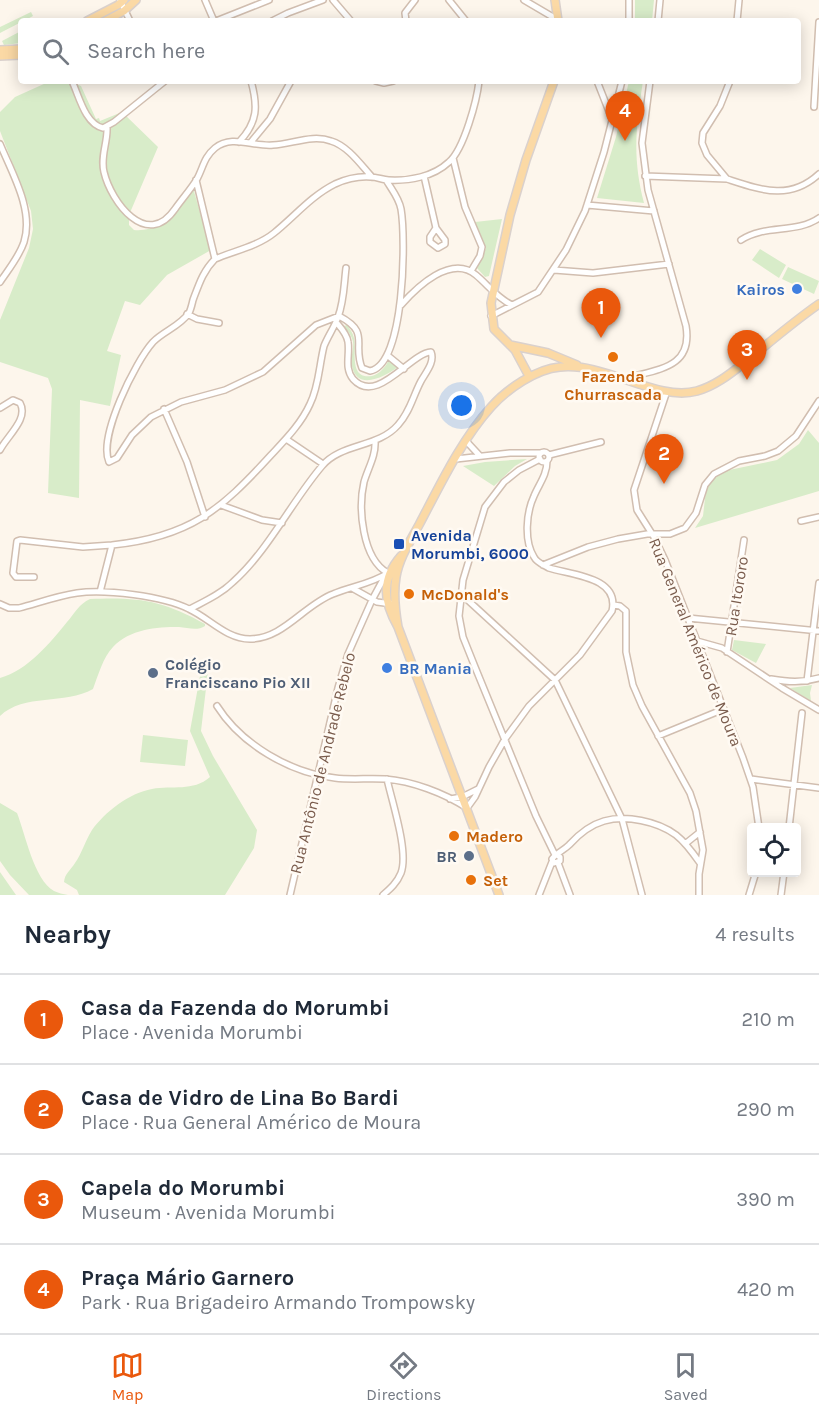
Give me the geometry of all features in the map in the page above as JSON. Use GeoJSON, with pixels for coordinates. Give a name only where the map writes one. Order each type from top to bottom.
{"type":"FeatureCollection","features":[{"type":"Feature","properties":{"kind":"main road"},"geometry":{"type":"LineString","coordinates":[[93,18],[123,3],[136,0]]}},
{"type":"Feature","properties":{"kind":"main road"},"geometry":{"type":"LineString","coordinates":[[555,0],[558,18]]}},
{"type":"Feature","properties":{"kind":"main road"},"geometry":{"type":"LineString","coordinates":[[108,18],[123,3]]}},
{"type":"Feature","properties":{"kind":"main road"},"geometry":{"type":"LineString","coordinates":[[0,50],[18,49]]}},
{"type":"Feature","properties":{"kind":"main road"},"geometry":{"type":"LineString","coordinates":[[0,56],[18,55]]}},
{"type":"Feature","properties":{"kind":"main road"},"geometry":{"type":"LineString","coordinates":[[529,376],[519,356],[494,328],[491,316],[492,290],[526,160],[553,84]]}},
{"type":"Feature","properties":{"kind":"main road"},"geometry":{"type":"LineString","coordinates":[[510,345],[548,353],[579,366],[667,391],[684,393],[697,391],[715,383],[819,304]]}},
{"type":"Feature","properties":{"kind":"main road"},"geometry":{"type":"LineString","coordinates":[[519,356],[525,348]]}},
{"type":"Feature","properties":{"kind":"main road"},"geometry":{"type":"LineString","coordinates":[[548,353],[553,360],[548,368]]}},
{"type":"Feature","properties":{"kind":"main road"},"geometry":{"type":"LineString","coordinates":[[392,602],[396,578],[405,552],[444,477],[492,406],[529,376],[548,368],[579,366]]}},
{"type":"Feature","properties":{"kind":"main road"},"geometry":{"type":"LineString","coordinates":[[405,552],[388,573],[393,579],[392,602],[398,627],[500,895]]}},
{"type":"Feature","properties":{"kind":"street"},"geometry":{"type":"LineString","coordinates":[[205,0],[214,18]]}},
{"type":"Feature","properties":{"kind":"street"},"geometry":{"type":"LineString","coordinates":[[223,18],[269,0]]}},
{"type":"Feature","properties":{"kind":"street"},"geometry":{"type":"LineString","coordinates":[[279,18],[323,0]]}},
{"type":"Feature","properties":{"kind":"street"},"geometry":{"type":"LineString","coordinates":[[333,0],[348,18]]}},
{"type":"Feature","properties":{"kind":"street"},"geometry":{"type":"LineString","coordinates":[[406,18],[405,13],[415,0]]}},
{"type":"Feature","properties":{"kind":"street"},"geometry":{"type":"LineString","coordinates":[[449,0],[464,18]]}},
{"type":"Feature","properties":{"kind":"street"},"geometry":{"type":"LineString","coordinates":[[524,0],[553,18]]}},
{"type":"Feature","properties":{"kind":"street"},"geometry":{"type":"LineString","coordinates":[[629,0],[629,18]]}},
{"type":"Feature","properties":{"kind":"street"},"geometry":{"type":"LineString","coordinates":[[658,18],[660,0]]}},
{"type":"Feature","properties":{"kind":"street"},"geometry":{"type":"LineString","coordinates":[[737,18],[739,0]]}},
{"type":"Feature","properties":{"kind":"street"},"geometry":{"type":"LineString","coordinates":[[123,3],[129,18]]}},
{"type":"Feature","properties":{"kind":"street"},"geometry":{"type":"LineString","coordinates":[[814,107],[819,22]]}},
{"type":"Feature","properties":{"kind":"street"},"geometry":{"type":"LineString","coordinates":[[73,84],[90,120],[96,126],[107,127],[161,84]]}},
{"type":"Feature","properties":{"kind":"street"},"geometry":{"type":"LineString","coordinates":[[239,142],[250,127],[257,107],[252,84]]}},
{"type":"Feature","properties":{"kind":"street"},"geometry":{"type":"LineString","coordinates":[[250,142],[265,126],[289,84]]}},
{"type":"Feature","properties":{"kind":"street"},"geometry":{"type":"LineString","coordinates":[[386,180],[398,200],[401,211],[404,255],[400,306],[387,355],[376,369],[365,370],[360,362],[360,342],[351,323],[337,319],[316,325],[263,372],[225,390],[164,409],[144,422],[127,441],[117,458],[109,462],[106,447],[134,368],[159,336],[177,325],[187,314],[199,281],[215,259],[274,234],[308,203],[333,185],[354,177],[407,180],[424,176],[441,168],[453,158],[469,122],[478,84]]}},
{"type":"Feature","properties":{"kind":"street"},"geometry":{"type":"LineString","coordinates":[[598,84],[613,121]]}},
{"type":"Feature","properties":{"kind":"street"},"geometry":{"type":"LineString","coordinates":[[491,316],[538,292],[566,250],[587,205],[613,121],[621,84]]}},
{"type":"Feature","properties":{"kind":"street"},"geometry":{"type":"LineString","coordinates":[[627,378],[670,365],[680,359],[687,346],[686,326],[645,176],[642,143],[650,84]]}},
{"type":"Feature","properties":{"kind":"street"},"geometry":{"type":"LineString","coordinates":[[727,178],[707,155],[702,143],[703,133],[720,106],[729,84]]}},
{"type":"Feature","properties":{"kind":"street"},"geometry":{"type":"LineString","coordinates":[[107,127],[104,171],[114,196],[126,213],[140,223],[149,226],[159,223],[171,214],[196,180],[204,160],[214,149],[227,143],[250,142],[268,146],[317,138],[331,140],[344,148],[372,177]]}},
{"type":"Feature","properties":{"kind":"street"},"geometry":{"type":"LineString","coordinates":[[0,144],[21,195],[26,234],[21,249],[0,282]]}},
{"type":"Feature","properties":{"kind":"street"},"geometry":{"type":"LineString","coordinates":[[453,158],[465,207],[482,247],[480,256],[471,271]]}},
{"type":"Feature","properties":{"kind":"street"},"geometry":{"type":"LineString","coordinates":[[424,176],[436,228]]}},
{"type":"Feature","properties":{"kind":"street"},"geometry":{"type":"LineString","coordinates":[[645,176],[727,178],[751,186],[785,191],[799,187],[818,176]]}},
{"type":"Feature","properties":{"kind":"street"},"geometry":{"type":"LineString","coordinates":[[196,180],[215,259]]}},
{"type":"Feature","properties":{"kind":"street"},"geometry":{"type":"LineString","coordinates":[[587,205],[654,211]]}},
{"type":"Feature","properties":{"kind":"street"},"geometry":{"type":"LineString","coordinates":[[741,240],[756,232],[803,226],[819,218]]}},
{"type":"Feature","properties":{"kind":"street"},"geometry":{"type":"LineString","coordinates":[[554,270],[593,273],[669,264]]}},
{"type":"Feature","properties":{"kind":"street"},"geometry":{"type":"LineString","coordinates":[[34,577],[16,577],[13,573],[17,541],[83,547],[112,545],[184,528],[205,517],[239,488],[286,438],[311,403],[317,387],[326,343],[337,319],[346,268]]}},
{"type":"Feature","properties":{"kind":"street"},"geometry":{"type":"LineString","coordinates":[[400,306],[415,289],[436,274],[455,270],[471,271],[512,305]]}},
{"type":"Feature","properties":{"kind":"street"},"geometry":{"type":"LineString","coordinates":[[187,314],[197,319],[219,323]]}},
{"type":"Feature","properties":{"kind":"street"},"geometry":{"type":"LineString","coordinates":[[190,609],[234,582],[282,523],[323,464],[346,451],[390,433],[402,420],[429,369],[432,354],[430,351],[396,375],[375,385],[363,385],[354,380],[348,368],[348,341],[337,319]]}},
{"type":"Feature","properties":{"kind":"street"},"geometry":{"type":"LineString","coordinates":[[387,355],[404,369]]}},
{"type":"Feature","properties":{"kind":"street","name":"Rua General Américo de Moura"},"geometry":{"type":"LineString","coordinates":[[667,391],[634,490],[637,510],[652,535],[688,618],[751,779],[758,823]]}},
{"type":"Feature","properties":{"kind":"street"},"geometry":{"type":"LineString","coordinates":[[0,408],[13,400],[20,403],[23,409],[22,418],[0,450]]}},
{"type":"Feature","properties":{"kind":"street"},"geometry":{"type":"LineString","coordinates":[[543,565],[588,547],[618,539],[670,534],[685,528],[696,513],[703,490],[714,474],[738,461],[778,451],[796,436],[819,401]]}},
{"type":"Feature","properties":{"kind":"street"},"geometry":{"type":"LineString","coordinates":[[164,409],[205,517]]}},
{"type":"Feature","properties":{"kind":"street"},"geometry":{"type":"LineString","coordinates":[[286,438],[323,464]]}},
{"type":"Feature","properties":{"kind":"street"},"geometry":{"type":"LineString","coordinates":[[0,604],[9,608],[19,608],[68,594],[100,592],[144,597],[190,609],[234,636],[252,639],[272,633],[323,599],[372,582],[388,573],[377,564],[362,522],[362,495],[375,450],[375,441]]}},
{"type":"Feature","properties":{"kind":"street"},"geometry":{"type":"LineString","coordinates":[[467,442],[480,456]]}},
{"type":"Feature","properties":{"kind":"street"},"geometry":{"type":"LineString","coordinates":[[456,459],[510,453],[548,458],[601,442]]}},
{"type":"Feature","properties":{"kind":"street"},"geometry":{"type":"LineString","coordinates":[[217,706],[229,724],[261,749],[294,767],[336,778],[387,779],[408,783],[467,808],[505,739],[529,706],[580,655],[598,633],[614,605],[612,595],[603,584],[543,565],[533,556],[528,522],[531,505],[545,474],[548,458],[546,452],[504,482],[485,507],[460,594],[459,616],[463,637],[505,739],[555,860],[570,895]]}},
{"type":"Feature","properties":{"kind":"street"},"geometry":{"type":"LineString","coordinates":[[221,505],[262,520],[282,523]]}},
{"type":"Feature","properties":{"kind":"street"},"geometry":{"type":"LineString","coordinates":[[801,521],[819,517]]}},
{"type":"Feature","properties":{"kind":"street","name":"Rua Itororo"},"geometry":{"type":"LineString","coordinates":[[727,652],[744,540]]}},
{"type":"Feature","properties":{"kind":"street"},"geometry":{"type":"LineString","coordinates":[[100,592],[112,545]]}},
{"type":"Feature","properties":{"kind":"street","name":"Rua Antônio de Andrade Rebelo"},"geometry":{"type":"LineString","coordinates":[[290,895],[348,654],[372,600],[388,573]]}},
{"type":"Feature","properties":{"kind":"street"},"geometry":{"type":"LineString","coordinates":[[807,681],[816,631],[819,583]]}},
{"type":"Feature","properties":{"kind":"street"},"geometry":{"type":"LineString","coordinates":[[352,588],[372,600],[392,602]]}},
{"type":"Feature","properties":{"kind":"street"},"geometry":{"type":"LineString","coordinates":[[460,594],[555,680],[622,819],[642,895]]}},
{"type":"Feature","properties":{"kind":"street"},"geometry":{"type":"LineString","coordinates":[[614,605],[626,611],[625,641],[630,671],[642,706],[690,793],[696,811],[703,850],[700,863],[699,895]]}},
{"type":"Feature","properties":{"kind":"street"},"geometry":{"type":"LineString","coordinates":[[688,618],[816,631]]}},
{"type":"Feature","properties":{"kind":"street"},"geometry":{"type":"LineString","coordinates":[[697,641],[716,645],[819,711]]}},
{"type":"Feature","properties":{"kind":"street"},"geometry":{"type":"LineString","coordinates":[[771,679],[790,682],[819,678]]}},
{"type":"Feature","properties":{"kind":"street"},"geometry":{"type":"LineString","coordinates":[[789,692],[790,682]]}},
{"type":"Feature","properties":{"kind":"street"},"geometry":{"type":"LineString","coordinates":[[658,736],[724,710]]}},
{"type":"Feature","properties":{"kind":"street"},"geometry":{"type":"LineString","coordinates":[[790,823],[802,713]]}},
{"type":"Feature","properties":{"kind":"street"},"geometry":{"type":"LineString","coordinates":[[383,895],[394,885],[401,874],[404,863],[387,779]]}},
{"type":"Feature","properties":{"kind":"street"},"geometry":{"type":"LineString","coordinates":[[751,779],[819,788]]}},
{"type":"Feature","properties":{"kind":"street"},"geometry":{"type":"LineString","coordinates":[[450,799],[479,788]]}},
{"type":"Feature","properties":{"kind":"street"},"geometry":{"type":"LineString","coordinates":[[539,895],[555,860],[588,829],[603,821],[622,819],[661,826],[676,835],[700,863]]}},
{"type":"Feature","properties":{"kind":"street"},"geometry":{"type":"LineString","coordinates":[[685,844],[700,832]]}},
{"type":"Feature","properties":{"kind":"street"},"geometry":{"type":"LineString","coordinates":[[749,895],[755,877]]}},
{"type":"Feature","properties":{"kind":"street"},"geometry":{"type":"LineString","coordinates":[[781,895],[783,877]]}},
{"type":"Feature","properties":{"kind":"street"},"geometry":{"type":"LineString","coordinates":[[493,895],[496,885]]}},
{"type":"Feature","properties":{"kind":"green space"},"geometry":{"type":"Polygon","coordinates":[[[635,0],[654,0],[652,18],[635,18],[635,0]]]}},
{"type":"Feature","properties":{"kind":"green space"},"geometry":{"type":"Polygon","coordinates":[[[31,12],[33,16],[29,18],[19,18],[31,12]]]}},
{"type":"Feature","properties":{"kind":"green space"},"geometry":{"type":"Polygon","coordinates":[[[18,18],[18,24],[0,33],[0,27],[18,18]]]}},
{"type":"Feature","properties":{"kind":"green space"},"geometry":{"type":"Polygon","coordinates":[[[18,33],[18,43],[4,45],[2,41],[18,33]]]}},
{"type":"Feature","properties":{"kind":"green space"},"geometry":{"type":"Polygon","coordinates":[[[44,84],[72,84],[86,118],[92,124],[97,122],[90,116],[76,84],[81,86],[96,119],[99,118],[100,121],[122,112],[158,147],[129,215],[129,225],[134,230],[140,230],[159,225],[175,212],[193,188],[211,250],[167,275],[140,305],[125,301],[107,351],[121,355],[110,406],[80,400],[79,498],[48,493],[52,389],[48,378],[0,362],[0,320],[29,248],[33,229],[31,211],[0,131],[0,112],[15,97],[44,84]]]}},
{"type":"Feature","properties":{"kind":"green space"},"geometry":{"type":"Polygon","coordinates":[[[628,84],[643,84],[636,142],[644,203],[597,198],[616,137],[628,84]]]}},
{"type":"Feature","properties":{"kind":"green space"},"geometry":{"type":"Polygon","coordinates":[[[502,219],[489,276],[485,277],[477,268],[486,248],[475,222],[502,219]]]}},
{"type":"Feature","properties":{"kind":"green space"},"geometry":{"type":"Polygon","coordinates":[[[760,249],[786,265],[779,278],[752,260],[760,249]]]}},
{"type":"Feature","properties":{"kind":"green space"},"geometry":{"type":"Polygon","coordinates":[[[788,267],[819,281],[814,294],[782,279],[788,267]]]}},
{"type":"Feature","properties":{"kind":"green space"},"geometry":{"type":"Polygon","coordinates":[[[347,325],[354,336],[355,363],[359,373],[364,376],[375,375],[389,360],[398,367],[372,380],[360,378],[355,374],[351,360],[353,342],[344,326],[347,325]]]}},
{"type":"Feature","properties":{"kind":"green space"},"geometry":{"type":"Polygon","coordinates":[[[808,430],[819,443],[819,491],[695,528],[703,516],[707,481],[729,470],[777,460],[799,444],[808,430]]]}},
{"type":"Feature","properties":{"kind":"green space"},"geometry":{"type":"Polygon","coordinates":[[[527,459],[515,466],[494,486],[463,466],[485,462],[527,459]]]}},
{"type":"Feature","properties":{"kind":"green space"},"geometry":{"type":"Polygon","coordinates":[[[90,599],[136,600],[162,605],[190,616],[205,626],[196,629],[179,627],[152,629],[127,636],[109,651],[93,689],[70,697],[21,704],[0,716],[0,678],[29,663],[53,639],[80,606],[90,599]]]}},
{"type":"Feature","properties":{"kind":"green space"},"geometry":{"type":"Polygon","coordinates":[[[734,640],[766,644],[756,663],[732,650],[734,640]]]}},
{"type":"Feature","properties":{"kind":"green space"},"geometry":{"type":"Polygon","coordinates":[[[205,658],[209,663],[201,731],[213,756],[257,830],[254,848],[225,895],[79,895],[77,890],[64,882],[65,876],[92,830],[111,810],[126,799],[143,791],[197,785],[210,777],[190,731],[205,658]]]}},
{"type":"Feature","properties":{"kind":"green space"},"geometry":{"type":"Polygon","coordinates":[[[812,685],[811,701],[790,688],[812,685]]]}},
{"type":"Feature","properties":{"kind":"green space"},"geometry":{"type":"Polygon","coordinates":[[[143,735],[188,740],[185,766],[140,762],[143,735]]]}},
{"type":"Feature","properties":{"kind":"green space"},"geometry":{"type":"Polygon","coordinates":[[[0,803],[17,813],[41,877],[54,891],[68,895],[29,895],[10,875],[0,861],[0,803]]]}},
{"type":"Feature","properties":{"kind":"green space"},"geometry":{"type":"Polygon","coordinates":[[[0,872],[16,895],[0,895],[0,872]]]}},
{"type":"Feature","properties":{"kind":"place","name":"Praça Mário Garnero"},"geometry":{"type":"Point","coordinates":[625,141]}},
{"type":"Feature","properties":{"kind":"place","name":"Kairos"},"geometry":{"type":"Point","coordinates":[797,289]}},
{"type":"Feature","properties":{"kind":"place","name":"Casa da Fazenda do Morumbi"},"geometry":{"type":"Point","coordinates":[601,338]}},
{"type":"Feature","properties":{"kind":"place","name":"Fazenda Churrascada"},"geometry":{"type":"Point","coordinates":[613,357]}},
{"type":"Feature","properties":{"kind":"place","name":"Capela do Morumbi"},"geometry":{"type":"Point","coordinates":[747,380]}},
{"type":"Feature","properties":{"kind":"place","name":"Casa de Vidro de Lina Bo Bardi"},"geometry":{"type":"Point","coordinates":[664,484]}},
{"type":"Feature","properties":{"kind":"place","name":"Avenida Morumbi, 6000"},"geometry":{"type":"Point","coordinates":[399,544]}},
{"type":"Feature","properties":{"kind":"place","name":"McDonald's"},"geometry":{"type":"Point","coordinates":[409,594]}},
{"type":"Feature","properties":{"kind":"place","name":"BR Mania"},"geometry":{"type":"Point","coordinates":[387,668]}},
{"type":"Feature","properties":{"kind":"place","name":"Colégio Franciscano Pio XII"},"geometry":{"type":"Point","coordinates":[153,673]}},
{"type":"Feature","properties":{"kind":"place","name":"Madero"},"geometry":{"type":"Point","coordinates":[454,836]}},
{"type":"Feature","properties":{"kind":"place","name":"BR"},"geometry":{"type":"Point","coordinates":[469,856]}},
{"type":"Feature","properties":{"kind":"place","name":"Set"},"geometry":{"type":"Point","coordinates":[471,880]}}]}
